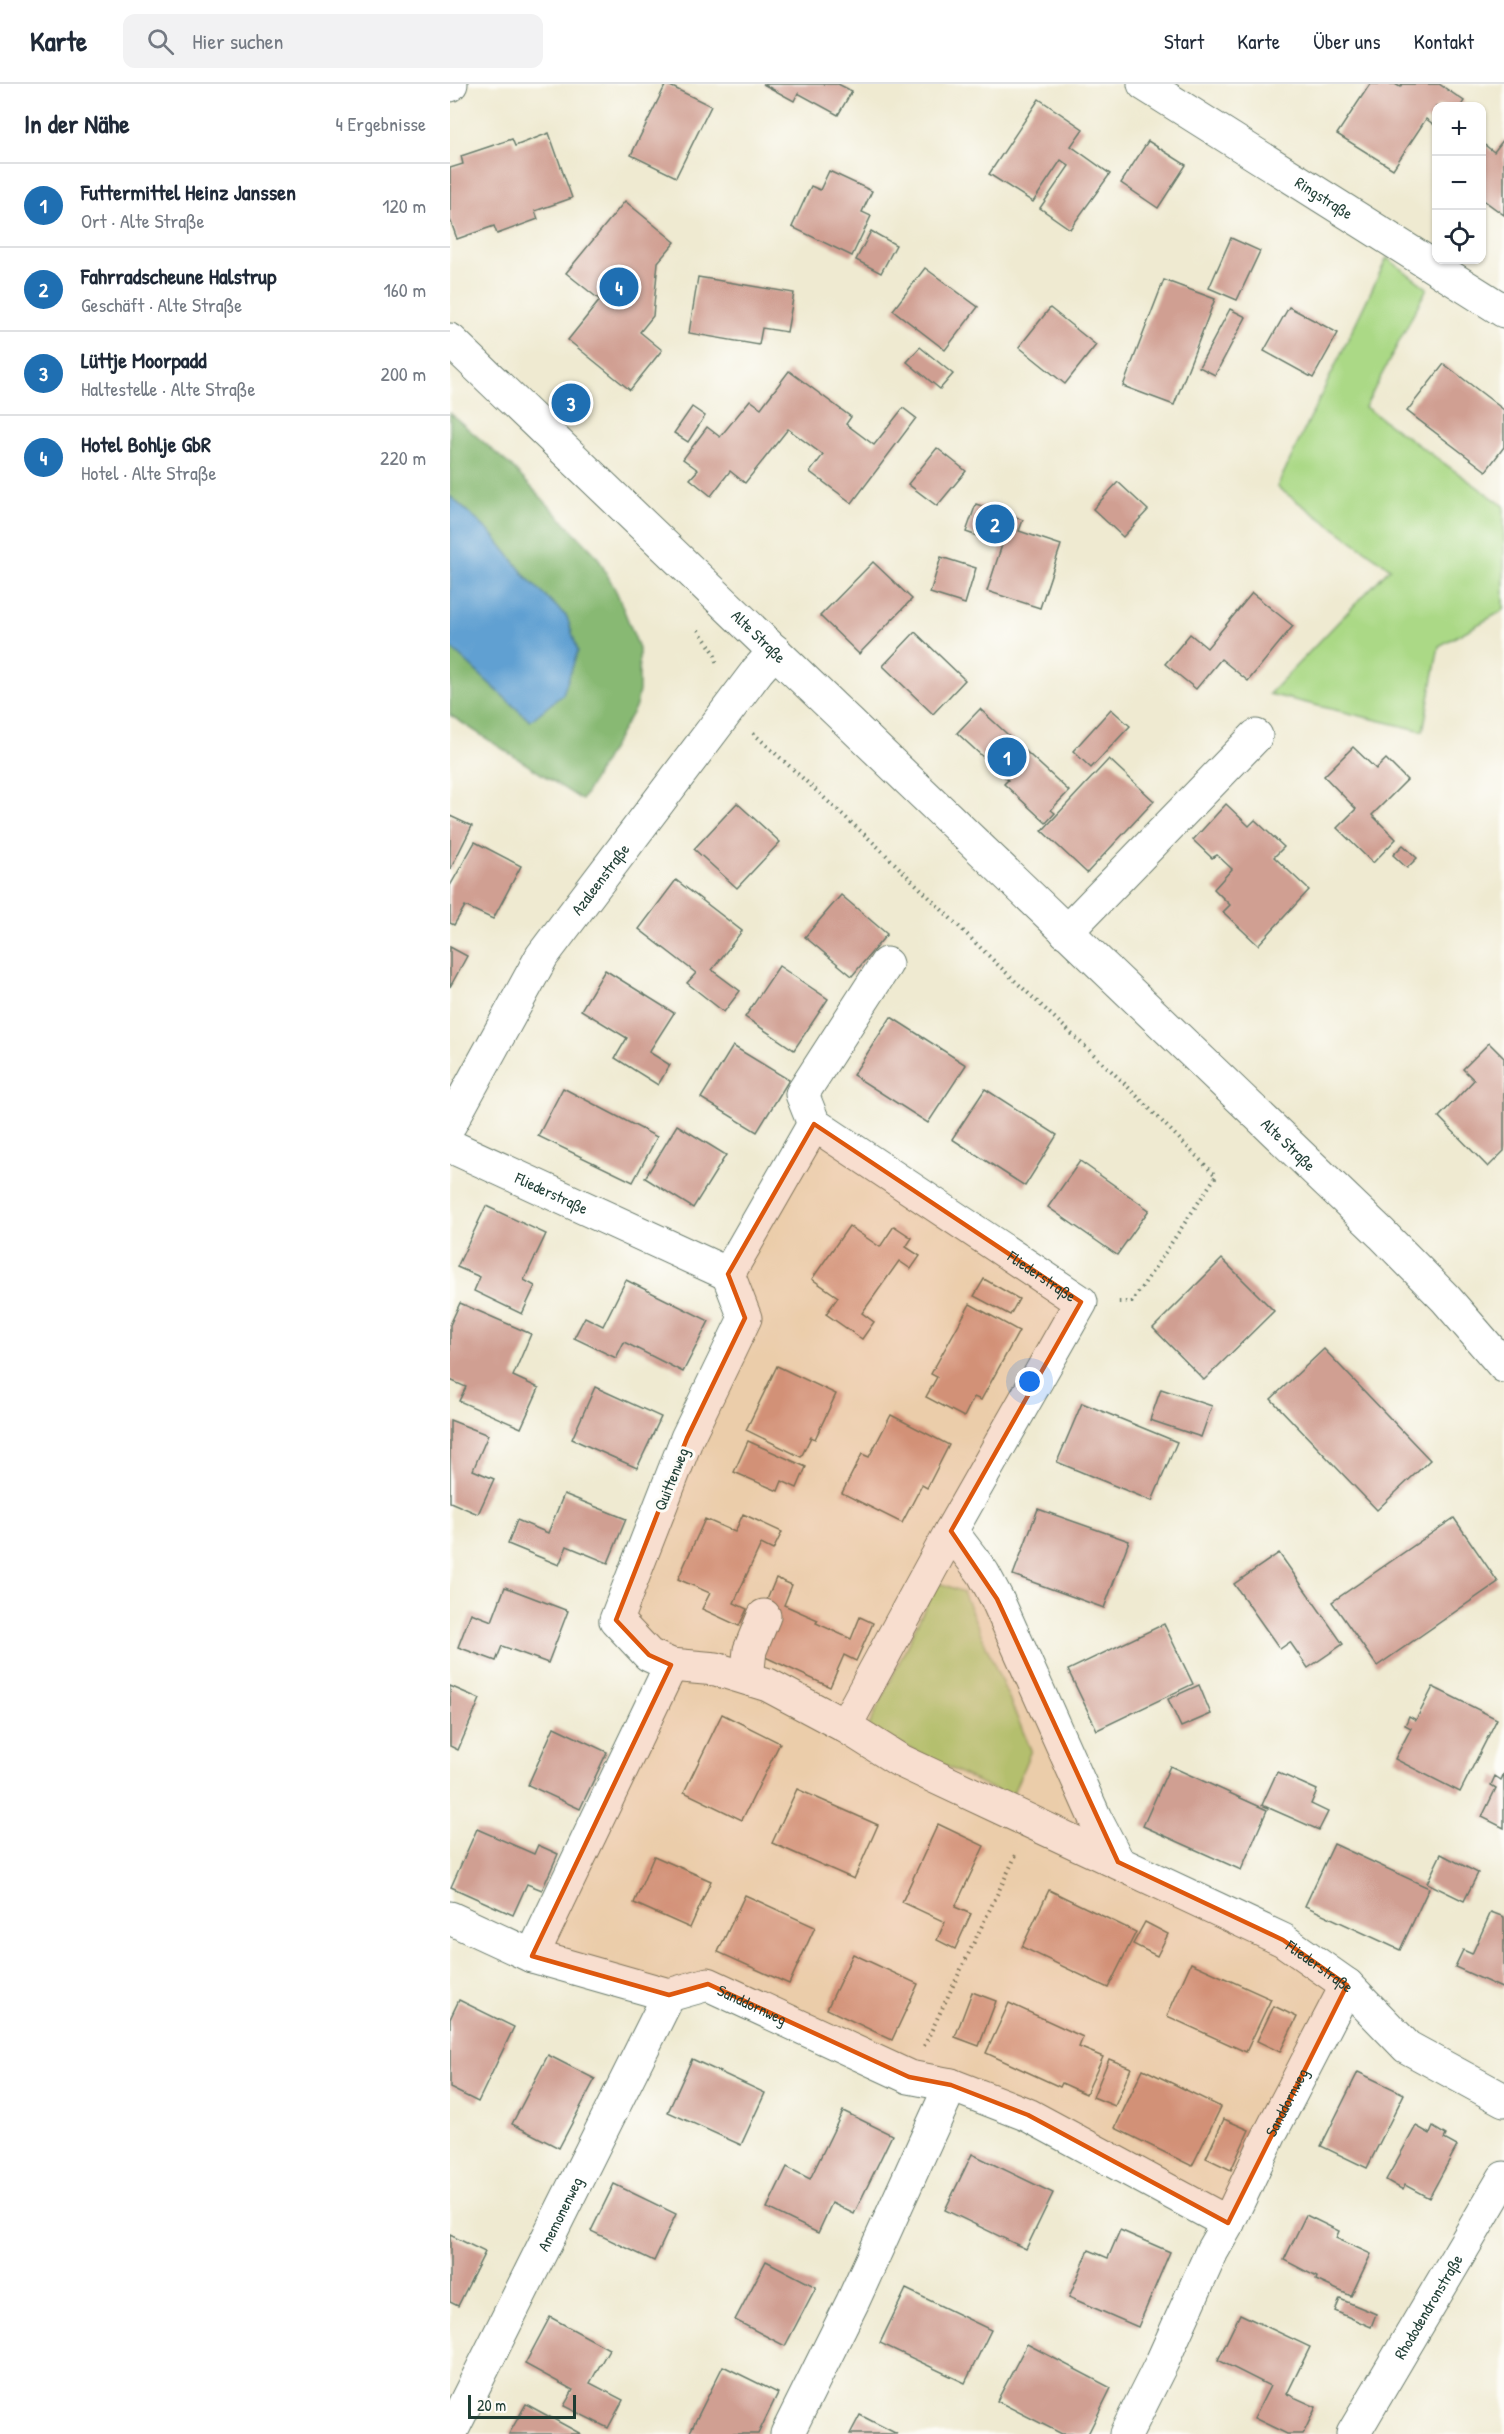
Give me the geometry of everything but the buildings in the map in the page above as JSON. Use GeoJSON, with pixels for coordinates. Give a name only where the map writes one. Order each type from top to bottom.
{"type":"FeatureCollection","features":[{"type":"Feature","properties":{"kind":"street","name":"Ringstraße"},"geometry":{"type":"LineString","coordinates":[[1144,84],[1504,311]]}},
{"type":"Feature","properties":{"kind":"street","name":"Alte Straße"},"geometry":{"type":"LineString","coordinates":[[450,340],[1382,1234],[1446,1299],[1504,1366]]}},
{"type":"Feature","properties":{"kind":"street","name":"Azaleenstraße"},"geometry":{"type":"LineString","coordinates":[[450,1124],[542,956],[751,679],[775,651]]}},
{"type":"Feature","properties":{"kind":"street"},"geometry":{"type":"LineString","coordinates":[[1066,932],[1256,736]]}},
{"type":"Feature","properties":{"kind":"street"},"geometry":{"type":"LineString","coordinates":[[728,1274],[814,1124],[802,1094],[886,963]]}},
{"type":"Feature","properties":{"kind":"street","name":"Fliederstraße"},"geometry":{"type":"LineString","coordinates":[[814,1124],[1081,1302],[951,1531],[845,1726]]}},
{"type":"Feature","properties":{"kind":"street","name":"Fliederstraße"},"geometry":{"type":"LineString","coordinates":[[450,1146],[728,1274]]}},
{"type":"Feature","properties":{"kind":"street","name":"Quittenweg"},"geometry":{"type":"LineString","coordinates":[[728,1274],[745,1318],[687,1438],[616,1620],[649,1655],[671,1665],[716,1669],[768,1685],[845,1726],[899,1760]]}},
{"type":"Feature","properties":{"kind":"street"},"geometry":{"type":"LineString","coordinates":[[951,1531],[983,1573],[997,1599],[1095,1818],[1118,1862]]}},
{"type":"Feature","properties":{"kind":"street"},"geometry":{"type":"LineString","coordinates":[[747,1678],[750,1650],[764,1616]]}},
{"type":"Feature","properties":{"kind":"street"},"geometry":{"type":"LineString","coordinates":[[532,1956],[671,1665]]}},
{"type":"Feature","properties":{"kind":"street","name":"Fliederstraße"},"geometry":{"type":"LineString","coordinates":[[899,1760],[1283,1940],[1347,1985],[1407,2047],[1504,2100]]}},
{"type":"Feature","properties":{"kind":"street"},"geometry":{"type":"LineString","coordinates":[[450,1918],[532,1956],[669,1995]]}},
{"type":"Feature","properties":{"kind":"street","name":"Sanddornweg"},"geometry":{"type":"LineString","coordinates":[[669,1995],[708,1984],[909,2076],[951,2085],[1028,2115],[1228,2223]]}},
{"type":"Feature","properties":{"kind":"street","name":"Sanddornweg"},"geometry":{"type":"LineString","coordinates":[[1126,2434],[1162,2362],[1212,2251],[1347,1985]]}},
{"type":"Feature","properties":{"kind":"street","name":"Anemonenweg"},"geometry":{"type":"LineString","coordinates":[[450,2434],[669,1995]]}},
{"type":"Feature","properties":{"kind":"street"},"geometry":{"type":"LineString","coordinates":[[787,2434],[853,2301],[951,2085]]}},
{"type":"Feature","properties":{"kind":"street","name":"Rhododendronstraße"},"geometry":{"type":"LineString","coordinates":[[1353,2434],[1504,2178]]}},
{"type":"Feature","properties":{"kind":"path"},"geometry":{"type":"LineString","coordinates":[[909,2076],[1033,1821]]}},
{"type":"Feature","properties":{"kind":"highlighted area"},"geometry":{"type":"Polygon","coordinates":[[[814,1124],[1081,1302],[951,1531],[997,1599],[1118,1862],[1283,1940],[1347,1985],[1228,2223],[1028,2115],[951,2085],[909,2077],[708,1984],[669,1995],[532,1956],[671,1665],[649,1655],[616,1620],[687,1438],[745,1318],[728,1274],[814,1124]]]}},
{"type":"Feature","properties":{"kind":"green space"},"geometry":{"type":"Polygon","coordinates":[[[1387,258],[1427,288],[1365,407],[1504,506],[1504,610],[1439,646],[1423,731],[1269,694],[1390,568],[1277,487],[1387,258]]]}},
{"type":"Feature","properties":{"kind":"green space"},"geometry":{"type":"Polygon","coordinates":[[[450,413],[512,467],[597,556],[617,593],[639,648],[639,691],[636,706],[582,800],[450,715],[450,647],[530,721],[567,617],[527,578],[492,534],[450,496],[450,413]]]}},
{"type":"Feature","properties":{"kind":"green space"},"geometry":{"type":"Polygon","coordinates":[[[937,1582],[963,1592],[1031,1750],[1011,1798],[868,1728],[937,1582]]]}},
{"type":"Feature","properties":{"kind":"water"},"geometry":{"type":"Polygon","coordinates":[[[450,496],[492,534],[527,578],[567,617],[578,651],[563,694],[530,721],[450,647],[450,496]]]}},
{"type":"Feature","properties":{"kind":"place","name":"Hotel Bohlje GbR"},"geometry":{"type":"Point","coordinates":[619,287]}},
{"type":"Feature","properties":{"kind":"place","name":"Lüttje Moorpadd"},"geometry":{"type":"Point","coordinates":[571,403]}},
{"type":"Feature","properties":{"kind":"place","name":"Fahrradscheune Halstrup"},"geometry":{"type":"Point","coordinates":[995,524]}},
{"type":"Feature","properties":{"kind":"place","name":"Futtermittel Heinz Janssen"},"geometry":{"type":"Point","coordinates":[1007,757]}}]}
